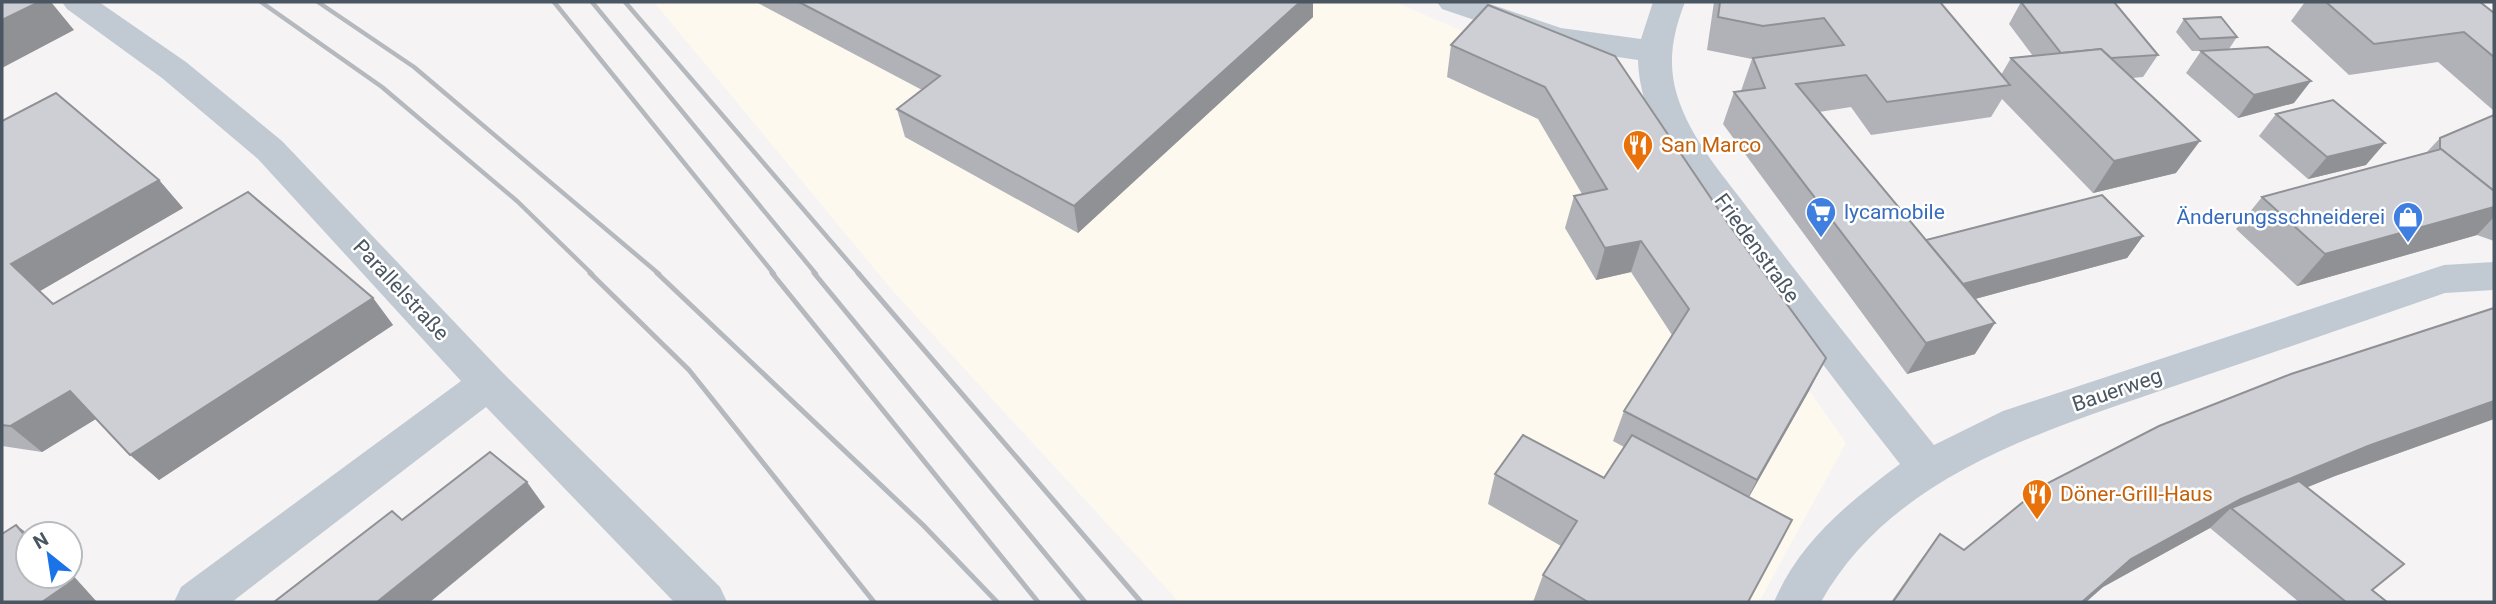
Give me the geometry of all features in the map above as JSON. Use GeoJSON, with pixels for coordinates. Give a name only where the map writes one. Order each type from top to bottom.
{"type":"FeatureCollection","features":[{"type":"Feature","properties":{"kind":"street","name":"Parallelstraße"},"geometry":{"type":"LineString","coordinates":[[78,2],[174,70],[270,150],[488,383],[704,602]]}},
{"type":"Feature","properties":{"kind":"street"},"geometry":{"type":"LineString","coordinates":[[1453,2],[1557,38],[1653,51]]}},
{"type":"Feature","properties":{"kind":"street","name":"Friedenstraße"},"geometry":{"type":"LineString","coordinates":[[1669,2],[1658,25],[1653,51],[1660,94],[1678,139],[1802,312],[1928,468]]}},
{"type":"Feature","properties":{"kind":"street","name":"Bauerweg"},"geometry":{"type":"LineString","coordinates":[[1797,602],[1821,560],[1875,507],[1928,468],[2018,423],[2444,279],[2494,276]]}},
{"type":"Feature","properties":{"kind":"street"},"geometry":{"type":"LineString","coordinates":[[197,602],[488,383]]}},
{"type":"Feature","properties":{"kind":"shaded area"},"geometry":{"type":"Polygon","coordinates":[[[654,2],[1395,2],[1472,35],[1714,254],[1846,443],[1759,602],[1179,602],[892,290],[654,2]]]}},
{"type":"Feature","properties":{"kind":"building"},"geometry":{"type":"Polygon","coordinates":[[[2,2],[39,2],[2,20],[2,2]]]}},
{"type":"Feature","properties":{"kind":"building"},"geometry":{"type":"Polygon","coordinates":[[[799,2],[1300,2],[1074,206],[897,109],[940,76],[799,2]]]}},
{"type":"Feature","properties":{"kind":"building"},"geometry":{"type":"Polygon","coordinates":[[[1720,2],[1940,2],[2010,85],[1887,102],[1866,75],[1796,84],[1995,323],[1926,343],[1734,92],[1765,88],[1753,58],[1844,45],[1824,18],[1763,26],[1718,17],[1720,2]]]}},
{"type":"Feature","properties":{"kind":"building"},"geometry":{"type":"Polygon","coordinates":[[[2021,2],[2114,2],[2158,55],[2111,58],[2101,49],[2061,53],[2021,2]]]}},
{"type":"Feature","properties":{"kind":"building"},"geometry":{"type":"Polygon","coordinates":[[[2326,2],[2480,2],[2494,13],[2494,57],[2464,32],[2374,44],[2326,2]]]}},
{"type":"Feature","properties":{"kind":"building"},"geometry":{"type":"Polygon","coordinates":[[[1488,5],[1615,56],[1727,222],[1826,358],[1757,480],[1624,411],[1689,309],[1641,241],[1605,248],[1574,196],[1607,189],[1545,87],[1451,45],[1488,5]]]}},
{"type":"Feature","properties":{"kind":"building"},"geometry":{"type":"Polygon","coordinates":[[[2221,17],[2237,37],[2200,39],[2184,19],[2221,17]]]}},
{"type":"Feature","properties":{"kind":"building"},"geometry":{"type":"Polygon","coordinates":[[[2268,47],[2311,81],[2254,95],[2201,51],[2268,47]]]}},
{"type":"Feature","properties":{"kind":"building"},"geometry":{"type":"Polygon","coordinates":[[[2101,49],[2200,141],[2114,161],[2011,58],[2101,49]]]}},
{"type":"Feature","properties":{"kind":"building"},"geometry":{"type":"Polygon","coordinates":[[[56,93],[159,180],[11,264],[53,304],[248,192],[373,298],[130,455],[70,391],[10,426],[2,425],[2,121],[56,93]]]}},
{"type":"Feature","properties":{"kind":"building"},"geometry":{"type":"Polygon","coordinates":[[[2333,100],[2385,143],[2327,157],[2276,114],[2333,100]]]}},
{"type":"Feature","properties":{"kind":"building"},"geometry":{"type":"Polygon","coordinates":[[[2494,115],[2494,191],[2440,150],[2440,138],[2494,115]]]}},
{"type":"Feature","properties":{"kind":"building"},"geometry":{"type":"Polygon","coordinates":[[[2441,149],[2494,191],[2494,207],[2325,254],[2262,197],[2441,149]]]}},
{"type":"Feature","properties":{"kind":"building"},"geometry":{"type":"Polygon","coordinates":[[[2102,195],[2143,236],[1963,284],[1926,240],[2102,195]]]}},
{"type":"Feature","properties":{"kind":"building"},"geometry":{"type":"Polygon","coordinates":[[[2494,308],[2494,401],[2368,446],[2241,499],[2131,559],[2082,602],[1893,602],[1940,534],[1964,550],[2044,485],[2159,426],[2291,374],[2494,308]]]}},
{"type":"Feature","properties":{"kind":"building"},"geometry":{"type":"Polygon","coordinates":[[[1523,435],[1604,478],[1632,435],[1792,520],[1748,602],[1588,602],[1543,575],[1577,521],[1495,474],[1523,435]]]}},
{"type":"Feature","properties":{"kind":"building"},"geometry":{"type":"Polygon","coordinates":[[[490,452],[527,482],[377,602],[274,602],[392,511],[402,520],[490,452]]]}},
{"type":"Feature","properties":{"kind":"building"},"geometry":{"type":"Polygon","coordinates":[[[2299,481],[2404,564],[2372,590],[2387,602],[2346,602],[2231,508],[2299,481]]]}},
{"type":"Feature","properties":{"kind":"building"},"geometry":{"type":"Polygon","coordinates":[[[14,526],[14,590],[59,590],[42,602],[2,602],[2,534],[14,526]]]}},
{"type":"Feature","properties":{"kind":"railway"},"geometry":{"type":"LineString","coordinates":[[261,2],[382,87],[517,201],[592,274]]}},
{"type":"Feature","properties":{"kind":"railway"},"geometry":{"type":"LineString","coordinates":[[318,2],[414,67],[659,274]]}},
{"type":"Feature","properties":{"kind":"railway"},"geometry":{"type":"LineString","coordinates":[[554,2],[774,274]]}},
{"type":"Feature","properties":{"kind":"railway"},"geometry":{"type":"LineString","coordinates":[[592,2],[816,274]]}},
{"type":"Feature","properties":{"kind":"railway"},"geometry":{"type":"LineString","coordinates":[[625,2],[859,274]]}},
{"type":"Feature","properties":{"kind":"railway"},"geometry":{"type":"LineString","coordinates":[[590,273],[689,370],[874,602]]}},
{"type":"Feature","properties":{"kind":"railway"},"geometry":{"type":"LineString","coordinates":[[657,273],[923,525],[997,602]]}},
{"type":"Feature","properties":{"kind":"railway"},"geometry":{"type":"LineString","coordinates":[[772,273],[1038,602]]}},
{"type":"Feature","properties":{"kind":"railway"},"geometry":{"type":"LineString","coordinates":[[814,273],[1085,602]]}},
{"type":"Feature","properties":{"kind":"railway"},"geometry":{"type":"LineString","coordinates":[[858,273],[1141,602]]}},
{"type":"Feature","properties":{"kind":"place","name":"San Marco"},"geometry":{"type":"Point","coordinates":[1638,172]}},
{"type":"Feature","properties":{"kind":"place","name":"lycamobile"},"geometry":{"type":"Point","coordinates":[1821,239]}},
{"type":"Feature","properties":{"kind":"place","name":"Änderungsschneiderei"},"geometry":{"type":"Point","coordinates":[2408,244]}},
{"type":"Feature","properties":{"kind":"place","name":"Döner-Grill-Haus"},"geometry":{"type":"Point","coordinates":[2037,521]}}]}
